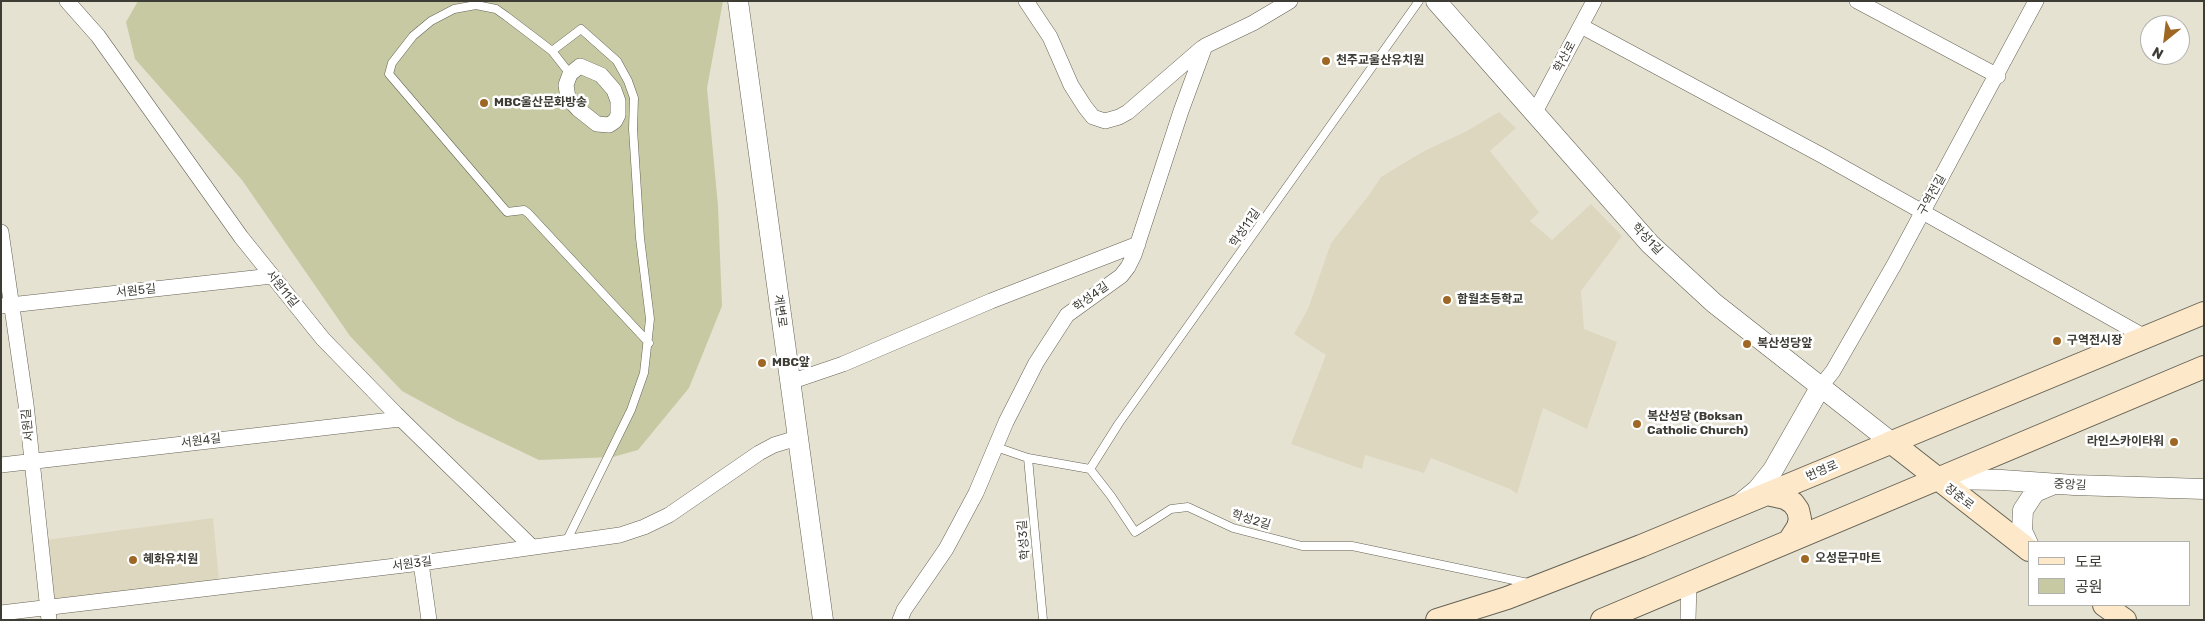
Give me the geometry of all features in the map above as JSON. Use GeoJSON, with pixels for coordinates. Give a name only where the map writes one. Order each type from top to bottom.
{"type":"FeatureCollection","features":[{"type":"Feature","properties":{"kind":"main road","name":"번영로"},"geometry":{"type":"LineString","coordinates":[[1437,620],[1542,586],[2204,313]]}},
{"type":"Feature","properties":{"kind":"main road"},"geometry":{"type":"LineString","coordinates":[[1602,620],[2204,367]]}},
{"type":"Feature","properties":{"kind":"main road","name":"장춘로"},"geometry":{"type":"LineString","coordinates":[[1891,442],[2028,549]]}},
{"type":"Feature","properties":{"kind":"main road"},"geometry":{"type":"LineString","coordinates":[[1767,494],[1784,498],[1793,503],[1798,510],[1800,519],[1798,527],[1789,541]]}},
{"type":"Feature","properties":{"kind":"main road"},"geometry":{"type":"LineString","coordinates":[[2105,606],[2125,620]]}},
{"type":"Feature","properties":{"kind":"street","name":"서원11길"},"geometry":{"type":"LineString","coordinates":[[67,1],[98,36],[241,238],[323,339],[400,418],[531,546]]}},
{"type":"Feature","properties":{"kind":"street","name":"계변로"},"geometry":{"type":"LineString","coordinates":[[738,1],[823,620]]}},
{"type":"Feature","properties":{"kind":"street"},"geometry":{"type":"LineString","coordinates":[[1026,1],[1050,37],[1071,85],[1085,107],[1093,117],[1105,121],[1119,118],[1128,112],[1205,46],[1253,23],[1290,1]]}},
{"type":"Feature","properties":{"kind":"street","name":"학성1길"},"geometry":{"type":"LineString","coordinates":[[1436,1],[1536,112],[1650,244],[1714,303],[1891,442]]}},
{"type":"Feature","properties":{"kind":"street","name":"학산로"},"geometry":{"type":"LineString","coordinates":[[1536,112],[1594,1]]}},
{"type":"Feature","properties":{"kind":"street"},"geometry":{"type":"LineString","coordinates":[[1857,1],[1998,76]]}},
{"type":"Feature","properties":{"kind":"street","name":"구역전길"},"geometry":{"type":"LineString","coordinates":[[1821,386],[1833,371],[1922,213],[1998,76],[2036,1]]}},
{"type":"Feature","properties":{"kind":"street"},"geometry":{"type":"LineString","coordinates":[[1581,26],[1823,156],[2145,337]]}},
{"type":"Feature","properties":{"kind":"street","name":"학성4길"},"geometry":{"type":"LineString","coordinates":[[900,620],[904,610],[946,549],[976,493],[1006,422],[1036,363],[1068,314],[1121,276],[1128,267],[1138,244],[1181,110],[1205,46]]}},
{"type":"Feature","properties":{"kind":"street","name":"서원길"},"geometry":{"type":"LineString","coordinates":[[1,232],[7,305],[32,461],[48,613]]}},
{"type":"Feature","properties":{"kind":"street"},"geometry":{"type":"LineString","coordinates":[[790,382],[843,364],[991,301],[1138,244]]}},
{"type":"Feature","properties":{"kind":"street","name":"서원5길"},"geometry":{"type":"LineString","coordinates":[[7,305],[272,276]]}},
{"type":"Feature","properties":{"kind":"street"},"geometry":{"type":"LineString","coordinates":[[1736,507],[1757,490],[1773,470],[1821,386]]}},
{"type":"Feature","properties":{"kind":"street","name":"서원4길"},"geometry":{"type":"LineString","coordinates":[[1,465],[400,418]]}},
{"type":"Feature","properties":{"kind":"street","name":"서원3길"},"geometry":{"type":"LineString","coordinates":[[1,612],[48,613],[620,535],[644,527],[669,515],[759,453],[774,445],[797,438]]}},
{"type":"Feature","properties":{"kind":"street","name":"중앙길"},"geometry":{"type":"LineString","coordinates":[[1936,479],[2204,489]]}},
{"type":"Feature","properties":{"kind":"street"},"geometry":{"type":"LineString","coordinates":[[2028,544],[2022,531],[2023,510],[2036,492],[2054,484]]}},
{"type":"Feature","properties":{"kind":"street"},"geometry":{"type":"LineString","coordinates":[[421,563],[429,620]]}},
{"type":"Feature","properties":{"kind":"street"},"geometry":{"type":"LineString","coordinates":[[1688,620],[1689,583]]}},
{"type":"Feature","properties":{"kind":"lane","name":"학성11길"},"geometry":{"type":"LineString","coordinates":[[1090,469],[1119,423],[1419,1]]}},
{"type":"Feature","properties":{"kind":"lane"},"geometry":{"type":"LineString","coordinates":[[570,74],[552,51],[496,9],[476,5],[454,9],[431,21],[413,36],[392,63],[389,74],[507,212],[524,210],[528,212],[649,343]]}},
{"type":"Feature","properties":{"kind":"lane"},"geometry":{"type":"LineString","coordinates":[[552,51],[581,29],[617,61],[628,81],[634,98],[633,129],[640,238],[650,319],[649,343],[644,373],[631,410],[566,542]]}},
{"type":"Feature","properties":{"kind":"lane"},"geometry":{"type":"LineString","coordinates":[[996,447],[1028,458],[1090,469]]}},
{"type":"Feature","properties":{"kind":"lane","name":"학성3길"},"geometry":{"type":"LineString","coordinates":[[1028,458],[1043,620]]}},
{"type":"Feature","properties":{"kind":"lane","name":"학성2길"},"geometry":{"type":"LineString","coordinates":[[1090,469],[1111,496],[1134,532],[1171,509],[1188,507],[1233,528],[1302,546],[1352,546],[1542,586]]}},
{"type":"Feature","properties":{"kind":"shaded area","name":"함월초등학교"},"geometry":{"type":"Polygon","coordinates":[[[1499,112],[1516,128],[1490,151],[1539,212],[1530,221],[1552,240],[1591,204],[1622,236],[1581,291],[1584,329],[1617,342],[1587,429],[1543,408],[1517,494],[1510,489],[1431,458],[1424,473],[1365,455],[1362,469],[1291,444],[1326,355],[1294,334],[1308,309],[1331,243],[1381,177],[1424,151],[1465,132],[1499,112]]]}},
{"type":"Feature","properties":{"kind":"shaded area","name":"혜화유치원"},"geometry":{"type":"Polygon","coordinates":[[[213,518],[219,581],[54,601],[46,540],[213,518]]]}},
{"type":"Feature","properties":{"kind":"green space"},"geometry":{"type":"Polygon","coordinates":[[[138,1],[723,1],[707,88],[718,206],[722,306],[689,388],[638,450],[613,457],[539,460],[457,421],[402,391],[350,336],[242,180],[135,59],[126,22],[138,1]]]}},
{"type":"Feature","properties":{"kind":"place","name":"천주교울산유치원"},"geometry":{"type":"Point","coordinates":[1326,61]}},
{"type":"Feature","properties":{"kind":"place","name":"MBC울산문화방송"},"geometry":{"type":"Point","coordinates":[484,103]}},
{"type":"Feature","properties":{"kind":"place","name":"함월초등학교"},"geometry":{"type":"Point","coordinates":[1447,300]}},
{"type":"Feature","properties":{"kind":"place","name":"구역전시장"},"geometry":{"type":"Point","coordinates":[2057,341]}},
{"type":"Feature","properties":{"kind":"place","name":"복산성당앞"},"geometry":{"type":"Point","coordinates":[1747,344]}},
{"type":"Feature","properties":{"kind":"place","name":"MBC앞"},"geometry":{"type":"Point","coordinates":[762,363]}},
{"type":"Feature","properties":{"kind":"place","name":"복산성당 (Boksan Catholic Church)"},"geometry":{"type":"Point","coordinates":[1637,424]}},
{"type":"Feature","properties":{"kind":"place","name":"라인스카이타워"},"geometry":{"type":"Point","coordinates":[2174,442]}},
{"type":"Feature","properties":{"kind":"place","name":"오성문구마트"},"geometry":{"type":"Point","coordinates":[1805,559]}},
{"type":"Feature","properties":{"kind":"place","name":"혜화유치원"},"geometry":{"type":"Point","coordinates":[133,560]}}]}
